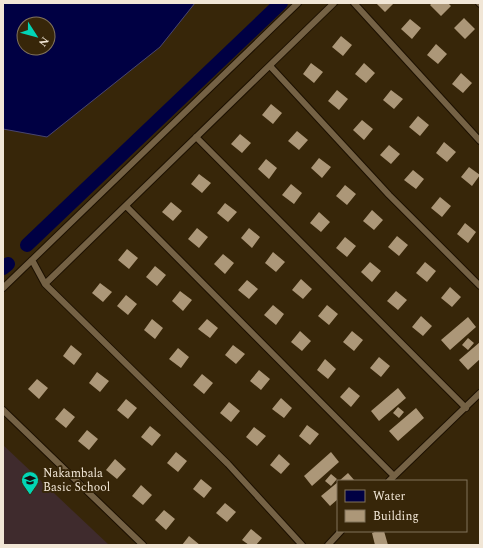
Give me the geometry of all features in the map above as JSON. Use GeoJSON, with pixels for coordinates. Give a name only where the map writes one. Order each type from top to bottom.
{"type":"FeatureCollection","features":[{"type":"Feature","properties":{"kind":"lane"},"geometry":{"type":"LineString","coordinates":[[3,288],[298,3]]}},
{"type":"Feature","properties":{"kind":"lane"},"geometry":{"type":"LineString","coordinates":[[45,284],[334,3]]}},
{"type":"Feature","properties":{"kind":"lane"},"geometry":{"type":"LineString","coordinates":[[354,3],[480,141]]}},
{"type":"Feature","properties":{"kind":"lane"},"geometry":{"type":"LineString","coordinates":[[270,66],[389,195],[480,286]]}},
{"type":"Feature","properties":{"kind":"lane"},"geometry":{"type":"LineString","coordinates":[[196,138],[466,408]]}},
{"type":"Feature","properties":{"kind":"lane"},"geometry":{"type":"LineString","coordinates":[[126,206],[392,479],[480,393]]}},
{"type":"Feature","properties":{"kind":"lane"},"geometry":{"type":"LineString","coordinates":[[32,260],[45,284],[228,464],[302,545]]}},
{"type":"Feature","properties":{"kind":"lane"},"geometry":{"type":"LineString","coordinates":[[3,410],[143,545]]}},
{"type":"Feature","properties":{"kind":"lane"},"geometry":{"type":"LineString","coordinates":[[328,545],[340,532]]}},
{"type":"Feature","properties":{"kind":"shaded area","name":"Nakambala Basic School"},"geometry":{"type":"Polygon","coordinates":[[[3,445],[109,545],[3,545],[3,445]]]}},
{"type":"Feature","properties":{"kind":"water"},"geometry":{"type":"Polygon","coordinates":[[[3,3],[195,3],[160,47],[47,137],[3,129],[3,3]]]}},
{"type":"Feature","properties":{"kind":"building"},"geometry":{"type":"Polygon","coordinates":[[[376,3],[394,3],[385,12],[376,3]]]}},
{"type":"Feature","properties":{"kind":"building"},"geometry":{"type":"Polygon","coordinates":[[[432,3],[448,3],[451,6],[441,16],[430,5],[432,3]]]}},
{"type":"Feature","properties":{"kind":"building"},"geometry":{"type":"Polygon","coordinates":[[[464,18],[475,29],[465,39],[454,28],[464,18]]]}},
{"type":"Feature","properties":{"kind":"building"},"geometry":{"type":"Polygon","coordinates":[[[410,19],[421,28],[412,39],[401,29],[410,19]]]}},
{"type":"Feature","properties":{"kind":"building"},"geometry":{"type":"Polygon","coordinates":[[[341,36],[352,45],[343,56],[332,47],[341,36]]]}},
{"type":"Feature","properties":{"kind":"building"},"geometry":{"type":"Polygon","coordinates":[[[436,44],[447,54],[438,64],[427,55],[436,44]]]}},
{"type":"Feature","properties":{"kind":"building"},"geometry":{"type":"Polygon","coordinates":[[[311,63],[323,72],[314,83],[303,74],[311,63]]]}},
{"type":"Feature","properties":{"kind":"building"},"geometry":{"type":"Polygon","coordinates":[[[364,63],[375,73],[366,83],[355,74],[364,63]]]}},
{"type":"Feature","properties":{"kind":"building"},"geometry":{"type":"Polygon","coordinates":[[[461,73],[472,83],[463,93],[452,84],[461,73]]]}},
{"type":"Feature","properties":{"kind":"building"},"geometry":{"type":"Polygon","coordinates":[[[337,90],[348,99],[339,110],[328,101],[337,90]]]}},
{"type":"Feature","properties":{"kind":"building"},"geometry":{"type":"Polygon","coordinates":[[[391,90],[403,99],[394,109],[383,100],[391,90]]]}},
{"type":"Feature","properties":{"kind":"building"},"geometry":{"type":"Polygon","coordinates":[[[271,104],[282,113],[273,124],[262,115],[271,104]]]}},
{"type":"Feature","properties":{"kind":"building"},"geometry":{"type":"Polygon","coordinates":[[[418,116],[429,125],[420,136],[409,127],[418,116]]]}},
{"type":"Feature","properties":{"kind":"building"},"geometry":{"type":"Polygon","coordinates":[[[362,120],[373,129],[364,140],[353,130],[362,120]]]}},
{"type":"Feature","properties":{"kind":"building"},"geometry":{"type":"Polygon","coordinates":[[[297,131],[308,140],[299,150],[288,141],[297,131]]]}},
{"type":"Feature","properties":{"kind":"building"},"geometry":{"type":"Polygon","coordinates":[[[240,134],[251,143],[242,153],[231,144],[240,134]]]}},
{"type":"Feature","properties":{"kind":"building"},"geometry":{"type":"Polygon","coordinates":[[[444,142],[456,152],[447,162],[436,153],[444,142]]]}},
{"type":"Feature","properties":{"kind":"building"},"geometry":{"type":"Polygon","coordinates":[[[389,145],[400,154],[391,164],[380,155],[389,145]]]}},
{"type":"Feature","properties":{"kind":"building"},"geometry":{"type":"Polygon","coordinates":[[[319,158],[331,167],[322,178],[311,168],[319,158]]]}},
{"type":"Feature","properties":{"kind":"building"},"geometry":{"type":"Polygon","coordinates":[[[266,159],[277,168],[269,179],[258,169],[266,159]]]}},
{"type":"Feature","properties":{"kind":"building"},"geometry":{"type":"Polygon","coordinates":[[[469,167],[480,175],[472,186],[461,177],[469,167]]]}},
{"type":"Feature","properties":{"kind":"building"},"geometry":{"type":"Polygon","coordinates":[[[413,170],[424,179],[416,189],[404,180],[413,170]]]}},
{"type":"Feature","properties":{"kind":"building"},"geometry":{"type":"Polygon","coordinates":[[[199,174],[211,183],[202,193],[191,184],[199,174]]]}},
{"type":"Feature","properties":{"kind":"building"},"geometry":{"type":"Polygon","coordinates":[[[291,184],[302,193],[294,204],[282,195],[291,184]]]}},
{"type":"Feature","properties":{"kind":"building"},"geometry":{"type":"Polygon","coordinates":[[[345,185],[356,194],[347,205],[336,196],[345,185]]]}},
{"type":"Feature","properties":{"kind":"building"},"geometry":{"type":"Polygon","coordinates":[[[440,197],[451,206],[442,217],[431,208],[440,197]]]}},
{"type":"Feature","properties":{"kind":"building"},"geometry":{"type":"Polygon","coordinates":[[[171,202],[182,211],[173,221],[162,212],[171,202]]]}},
{"type":"Feature","properties":{"kind":"building"},"geometry":{"type":"Polygon","coordinates":[[[225,203],[237,212],[228,222],[217,213],[225,203]]]}},
{"type":"Feature","properties":{"kind":"building"},"geometry":{"type":"Polygon","coordinates":[[[372,210],[383,220],[374,230],[363,221],[372,210]]]}},
{"type":"Feature","properties":{"kind":"building"},"geometry":{"type":"Polygon","coordinates":[[[319,212],[330,222],[321,232],[310,223],[319,212]]]}},
{"type":"Feature","properties":{"kind":"building"},"geometry":{"type":"Polygon","coordinates":[[[465,223],[476,232],[468,243],[457,234],[465,223]]]}},
{"type":"Feature","properties":{"kind":"building"},"geometry":{"type":"Polygon","coordinates":[[[197,228],[208,237],[199,248],[188,239],[197,228]]]}},
{"type":"Feature","properties":{"kind":"building"},"geometry":{"type":"Polygon","coordinates":[[[249,228],[260,237],[252,248],[241,238],[249,228]]]}},
{"type":"Feature","properties":{"kind":"building"},"geometry":{"type":"Polygon","coordinates":[[[397,236],[408,245],[399,256],[388,247],[397,236]]]}},
{"type":"Feature","properties":{"kind":"building"},"geometry":{"type":"Polygon","coordinates":[[[345,237],[356,246],[347,257],[336,248],[345,237]]]}},
{"type":"Feature","properties":{"kind":"building"},"geometry":{"type":"Polygon","coordinates":[[[127,249],[138,258],[129,269],[118,260],[127,249]]]}},
{"type":"Feature","properties":{"kind":"building"},"geometry":{"type":"Polygon","coordinates":[[[273,252],[285,262],[276,272],[265,263],[273,252]]]}},
{"type":"Feature","properties":{"kind":"building"},"geometry":{"type":"Polygon","coordinates":[[[223,254],[234,263],[225,274],[214,264],[223,254]]]}},
{"type":"Feature","properties":{"kind":"building"},"geometry":{"type":"Polygon","coordinates":[[[370,262],[381,271],[372,282],[361,272],[370,262]]]}},
{"type":"Feature","properties":{"kind":"building"},"geometry":{"type":"Polygon","coordinates":[[[425,262],[436,271],[427,282],[416,273],[425,262]]]}},
{"type":"Feature","properties":{"kind":"building"},"geometry":{"type":"Polygon","coordinates":[[[155,266],[166,275],[157,286],[146,277],[155,266]]]}},
{"type":"Feature","properties":{"kind":"building"},"geometry":{"type":"Polygon","coordinates":[[[301,279],[312,289],[303,299],[292,290],[301,279]]]}},
{"type":"Feature","properties":{"kind":"building"},"geometry":{"type":"Polygon","coordinates":[[[247,280],[258,289],[249,299],[238,290],[247,280]]]}},
{"type":"Feature","properties":{"kind":"building"},"geometry":{"type":"Polygon","coordinates":[[[100,283],[112,292],[103,302],[92,293],[100,283]]]}},
{"type":"Feature","properties":{"kind":"building"},"geometry":{"type":"Polygon","coordinates":[[[450,287],[461,297],[452,307],[441,298],[450,287]]]}},
{"type":"Feature","properties":{"kind":"building"},"geometry":{"type":"Polygon","coordinates":[[[180,291],[192,300],[183,311],[172,301],[180,291]]]}},
{"type":"Feature","properties":{"kind":"building"},"geometry":{"type":"Polygon","coordinates":[[[396,291],[407,300],[398,310],[387,301],[396,291]]]}},
{"type":"Feature","properties":{"kind":"building"},"geometry":{"type":"Polygon","coordinates":[[[126,295],[137,304],[128,315],[117,306],[126,295]]]}},
{"type":"Feature","properties":{"kind":"building"},"geometry":{"type":"Polygon","coordinates":[[[273,305],[284,314],[276,325],[264,315],[273,305]]]}},
{"type":"Feature","properties":{"kind":"building"},"geometry":{"type":"Polygon","coordinates":[[[327,305],[338,314],[329,325],[318,316],[327,305]]]}},
{"type":"Feature","properties":{"kind":"building"},"geometry":{"type":"Polygon","coordinates":[[[421,316],[432,326],[423,336],[412,327],[421,316]]]}},
{"type":"Feature","properties":{"kind":"building"},"geometry":{"type":"Polygon","coordinates":[[[468,317],[476,327],[450,350],[441,340],[468,317]]]}},
{"type":"Feature","properties":{"kind":"building"},"geometry":{"type":"Polygon","coordinates":[[[152,319],[163,328],[155,339],[144,330],[152,319]]]}},
{"type":"Feature","properties":{"kind":"building"},"geometry":{"type":"Polygon","coordinates":[[[207,319],[218,328],[210,338],[198,329],[207,319]]]}},
{"type":"Feature","properties":{"kind":"building"},"geometry":{"type":"Polygon","coordinates":[[[300,331],[311,341],[302,351],[291,342],[300,331]]]}},
{"type":"Feature","properties":{"kind":"building"},"geometry":{"type":"Polygon","coordinates":[[[352,331],[363,340],[354,351],[343,342],[352,331]]]}},
{"type":"Feature","properties":{"kind":"building"},"geometry":{"type":"Polygon","coordinates":[[[468,338],[474,343],[468,350],[462,345],[468,338]]]}},
{"type":"Feature","properties":{"kind":"building"},"geometry":{"type":"Polygon","coordinates":[[[480,342],[480,359],[468,370],[459,360],[480,342]]]}},
{"type":"Feature","properties":{"kind":"building"},"geometry":{"type":"Polygon","coordinates":[[[71,345],[82,354],[74,365],[63,356],[71,345]]]}},
{"type":"Feature","properties":{"kind":"building"},"geometry":{"type":"Polygon","coordinates":[[[233,345],[245,354],[236,364],[225,355],[233,345]]]}},
{"type":"Feature","properties":{"kind":"building"},"geometry":{"type":"Polygon","coordinates":[[[178,348],[189,357],[181,368],[169,359],[178,348]]]}},
{"type":"Feature","properties":{"kind":"building"},"geometry":{"type":"Polygon","coordinates":[[[379,357],[390,366],[381,377],[370,368],[379,357]]]}},
{"type":"Feature","properties":{"kind":"building"},"geometry":{"type":"Polygon","coordinates":[[[325,359],[336,369],[328,379],[317,370],[325,359]]]}},
{"type":"Feature","properties":{"kind":"building"},"geometry":{"type":"Polygon","coordinates":[[[259,370],[270,379],[261,390],[250,381],[259,370]]]}},
{"type":"Feature","properties":{"kind":"building"},"geometry":{"type":"Polygon","coordinates":[[[97,372],[109,381],[100,392],[89,383],[97,372]]]}},
{"type":"Feature","properties":{"kind":"building"},"geometry":{"type":"Polygon","coordinates":[[[202,374],[213,383],[204,394],[193,385],[202,374]]]}},
{"type":"Feature","properties":{"kind":"building"},"geometry":{"type":"Polygon","coordinates":[[[37,379],[48,388],[39,399],[28,389],[37,379]]]}},
{"type":"Feature","properties":{"kind":"building"},"geometry":{"type":"Polygon","coordinates":[[[349,387],[360,396],[351,407],[340,397],[349,387]]]}},
{"type":"Feature","properties":{"kind":"building"},"geometry":{"type":"Polygon","coordinates":[[[398,388],[406,398],[379,421],[371,411],[398,388]]]}},
{"type":"Feature","properties":{"kind":"building"},"geometry":{"type":"Polygon","coordinates":[[[281,398],[292,408],[284,418],[272,409],[281,398]]]}},
{"type":"Feature","properties":{"kind":"building"},"geometry":{"type":"Polygon","coordinates":[[[126,399],[137,408],[128,419],[117,410],[126,399]]]}},
{"type":"Feature","properties":{"kind":"building"},"geometry":{"type":"Polygon","coordinates":[[[229,402],[240,411],[231,422],[220,413],[229,402]]]}},
{"type":"Feature","properties":{"kind":"building"},"geometry":{"type":"Polygon","coordinates":[[[398,407],[404,412],[399,418],[393,413],[398,407]]]}},
{"type":"Feature","properties":{"kind":"building"},"geometry":{"type":"Polygon","coordinates":[[[64,408],[75,417],[66,428],[55,419],[64,408]]]}},
{"type":"Feature","properties":{"kind":"building"},"geometry":{"type":"Polygon","coordinates":[[[416,408],[424,418],[398,441],[389,431],[416,408]]]}},
{"type":"Feature","properties":{"kind":"building"},"geometry":{"type":"Polygon","coordinates":[[[307,425],[319,434],[310,445],[299,436],[307,425]]]}},
{"type":"Feature","properties":{"kind":"building"},"geometry":{"type":"Polygon","coordinates":[[[150,426],[161,435],[152,446],[141,437],[150,426]]]}},
{"type":"Feature","properties":{"kind":"building"},"geometry":{"type":"Polygon","coordinates":[[[254,427],[266,436],[257,446],[246,437],[254,427]]]}},
{"type":"Feature","properties":{"kind":"building"},"geometry":{"type":"Polygon","coordinates":[[[87,430],[98,439],[89,450],[78,441],[87,430]]]}},
{"type":"Feature","properties":{"kind":"building"},"geometry":{"type":"Polygon","coordinates":[[[176,452],[187,461],[178,472],[167,463],[176,452]]]}},
{"type":"Feature","properties":{"kind":"building"},"geometry":{"type":"Polygon","coordinates":[[[331,452],[339,462],[312,486],[304,476],[331,452]]]}},
{"type":"Feature","properties":{"kind":"building"},"geometry":{"type":"Polygon","coordinates":[[[279,454],[290,464],[281,474],[270,465],[279,454]]]}},
{"type":"Feature","properties":{"kind":"building"},"geometry":{"type":"Polygon","coordinates":[[[115,459],[126,469],[117,479],[106,470],[115,459]]]}},
{"type":"Feature","properties":{"kind":"building"},"geometry":{"type":"Polygon","coordinates":[[[348,473],[354,480],[340,480],[348,473]]]}},
{"type":"Feature","properties":{"kind":"building"},"geometry":{"type":"Polygon","coordinates":[[[331,474],[337,479],[331,486],[325,481],[331,474]]]}},
{"type":"Feature","properties":{"kind":"building"},"geometry":{"type":"Polygon","coordinates":[[[201,479],[212,488],[204,498],[193,489],[201,479]]]}},
{"type":"Feature","properties":{"kind":"building"},"geometry":{"type":"Polygon","coordinates":[[[337,483],[337,500],[330,506],[321,496],[337,483]]]}},
{"type":"Feature","properties":{"kind":"building"},"geometry":{"type":"Polygon","coordinates":[[[141,485],[152,495],[143,505],[132,496],[141,485]]]}},
{"type":"Feature","properties":{"kind":"building"},"geometry":{"type":"Polygon","coordinates":[[[225,503],[236,512],[227,522],[216,513],[225,503]]]}},
{"type":"Feature","properties":{"kind":"building"},"geometry":{"type":"Polygon","coordinates":[[[164,510],[175,519],[166,530],[155,520],[164,510]]]}},
{"type":"Feature","properties":{"kind":"building"},"geometry":{"type":"Polygon","coordinates":[[[251,529],[262,538],[256,545],[249,545],[242,540],[251,529]]]}},
{"type":"Feature","properties":{"kind":"building"},"geometry":{"type":"Polygon","coordinates":[[[384,532],[388,545],[375,545],[372,533],[384,532]]]}},
{"type":"Feature","properties":{"kind":"building"},"geometry":{"type":"Polygon","coordinates":[[[189,536],[200,545],[182,545],[189,536]]]}},
{"type":"Feature","properties":{"kind":"waterway"},"geometry":{"type":"LineString","coordinates":[[27,245],[281,3]]}},
{"type":"Feature","properties":{"kind":"waterway"},"geometry":{"type":"LineString","coordinates":[[3,268],[8,264]]}},
{"type":"Feature","properties":{"kind":"place","name":"Nakambala Basic School"},"geometry":{"type":"Point","coordinates":[30,495]}}]}
